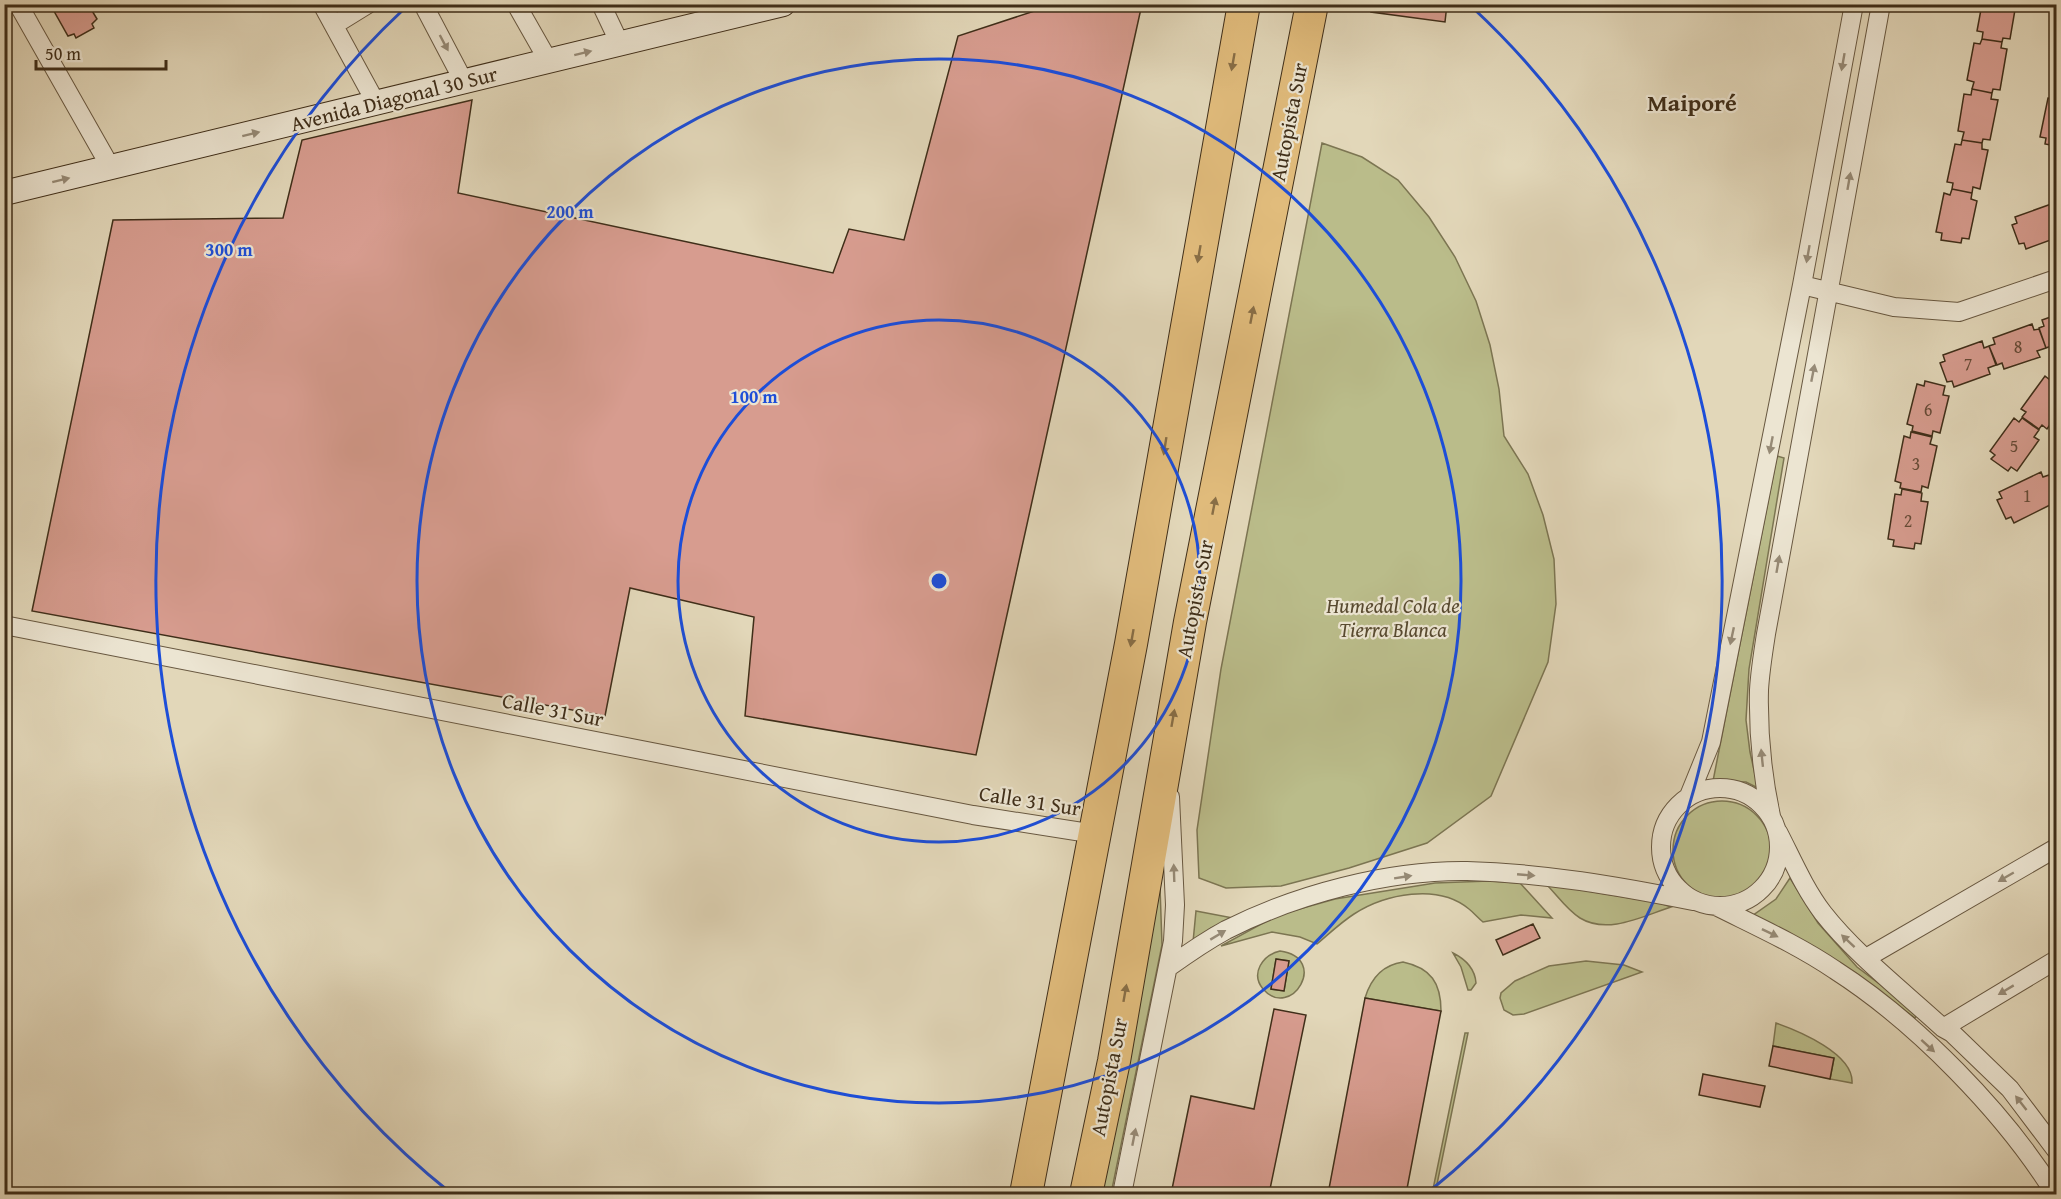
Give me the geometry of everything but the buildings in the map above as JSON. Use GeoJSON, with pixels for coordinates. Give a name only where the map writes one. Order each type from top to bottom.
{"type":"FeatureCollection","features":[{"type":"Feature","properties":{"kind":"highway"},"geometry":{"type":"LineString","coordinates":[[1026,1194],[1152,528],[1244,4]]}},
{"type":"Feature","properties":{"kind":"highway","name":"Autopista Sur"},"geometry":{"type":"LineString","coordinates":[[1086,1194],[1114,1061],[1190,622],[1312,4]]}},
{"type":"Feature","properties":{"kind":"street"},"geometry":{"type":"LineString","coordinates":[[18,4],[111,168]]}},
{"type":"Feature","properties":{"kind":"street"},"geometry":{"type":"LineString","coordinates":[[322,4],[376,103]]}},
{"type":"Feature","properties":{"kind":"street"},"geometry":{"type":"LineString","coordinates":[[334,25],[368,4]]}},
{"type":"Feature","properties":{"kind":"street"},"geometry":{"type":"LineString","coordinates":[[423,4],[464,82]]}},
{"type":"Feature","properties":{"kind":"street"},"geometry":{"type":"LineString","coordinates":[[516,4],[549,62]]}},
{"type":"Feature","properties":{"kind":"street"},"geometry":{"type":"LineString","coordinates":[[601,4],[620,44]]}},
{"type":"Feature","properties":{"kind":"street","name":"Avenida Diagonal 30 Sur"},"geometry":{"type":"LineString","coordinates":[[4,194],[620,44],[723,11],[783,4]]}},
{"type":"Feature","properties":{"kind":"street"},"geometry":{"type":"LineString","coordinates":[[1689,796],[1711,742],[1802,285],[1854,4]]}},
{"type":"Feature","properties":{"kind":"street"},"geometry":{"type":"LineString","coordinates":[[1718,907],[1736,905],[1753,897],[1767,884],[1776,868],[1780,850],[1761,749],[1759,688],[1770,611],[1881,4]]}},
{"type":"Feature","properties":{"kind":"street"},"geometry":{"type":"LineString","coordinates":[[1802,285],[1894,307],[1959,312],[2056,279]]}},
{"type":"Feature","properties":{"kind":"street","name":"Calle 31 Sur"},"geometry":{"type":"LineString","coordinates":[[4,625],[961,813],[1095,834]]}},
{"type":"Feature","properties":{"kind":"street"},"geometry":{"type":"LineString","coordinates":[[1122,1194],[1173,941],[1175,905],[1168,750]]}},
{"type":"Feature","properties":{"kind":"street"},"geometry":{"type":"LineString","coordinates":[[1693,901],[1678,891],[1667,877],[1661,860],[1660,843],[1664,826],[1673,810],[1689,796],[1706,789],[1725,788],[1743,792],[1758,802],[1774,824],[1805,886],[1840,934],[1943,1028],[1952,1033],[2010,1089],[2056,1150]]}},
{"type":"Feature","properties":{"kind":"street"},"geometry":{"type":"LineString","coordinates":[[1866,958],[2056,848]]}},
{"type":"Feature","properties":{"kind":"street"},"geometry":{"type":"LineString","coordinates":[[1169,967],[1226,930],[1293,901],[1355,884],[1432,872],[1467,871],[1577,880],[1718,907],[1789,942],[1876,998],[1992,1109],[2055,1194]]}},
{"type":"Feature","properties":{"kind":"street"},"geometry":{"type":"LineString","coordinates":[[1943,1028],[2056,960]]}},
{"type":"Feature","properties":{"kind":"green space","name":"Humedal Cola de Tierra Blanca"},"geometry":{"type":"Polygon","coordinates":[[[1322,143],[1362,157],[1398,180],[1429,217],[1455,257],[1476,301],[1490,345],[1499,389],[1504,436],[1528,474],[1543,515],[1554,559],[1556,604],[1548,662],[1491,796],[1427,843],[1349,868],[1281,886],[1226,888],[1199,878],[1197,830],[1221,669],[1322,143]]]}},
{"type":"Feature","properties":{"kind":"green space"},"geometry":{"type":"Polygon","coordinates":[[[1777,456],[1784,458],[1749,669],[1746,720],[1758,788],[1746,782],[1713,781],[1777,456]]]}},
{"type":"Feature","properties":{"kind":"green space"},"geometry":{"type":"Polygon","coordinates":[[[1722,801],[1741,805],[1756,816],[1767,831],[1771,850],[1767,869],[1756,884],[1741,895],[1722,899],[1703,895],[1688,884],[1677,869],[1673,850],[1677,831],[1688,816],[1703,805],[1722,801]]]}},
{"type":"Feature","properties":{"kind":"green space"},"geometry":{"type":"Polygon","coordinates":[[[1790,878],[1818,923],[1857,967],[1918,1013],[1915,1018],[1854,972],[1752,916],[1776,899],[1790,878]]]}},
{"type":"Feature","properties":{"kind":"green space"},"geometry":{"type":"Polygon","coordinates":[[[1489,881],[1520,883],[1552,918],[1521,915],[1483,922],[1456,901],[1442,896],[1412,894],[1381,901],[1367,907],[1344,921],[1317,944],[1300,937],[1272,932],[1221,946],[1278,915],[1335,899],[1435,883],[1489,881]]]}},
{"type":"Feature","properties":{"kind":"green space"},"geometry":{"type":"Polygon","coordinates":[[[1546,884],[1660,903],[1671,907],[1626,922],[1602,925],[1591,923],[1571,911],[1546,884]]]}},
{"type":"Feature","properties":{"kind":"green space"},"geometry":{"type":"Polygon","coordinates":[[[1160,887],[1162,945],[1111,1194],[1100,1194],[1160,887]]]}},
{"type":"Feature","properties":{"kind":"green space"},"geometry":{"type":"Polygon","coordinates":[[[1196,911],[1233,918],[1211,928],[1193,942],[1196,911]]]}},
{"type":"Feature","properties":{"kind":"green space"},"geometry":{"type":"Polygon","coordinates":[[[1280,951],[1295,956],[1302,964],[1304,975],[1301,985],[1294,993],[1284,998],[1274,997],[1259,983],[1260,966],[1268,956],[1280,951]],[[1276,959],[1271,989],[1284,991],[1289,961],[1276,959]]]}},
{"type":"Feature","properties":{"kind":"green space"},"geometry":{"type":"Polygon","coordinates":[[[1453,953],[1462,958],[1474,973],[1476,983],[1471,990],[1468,990],[1461,967],[1453,953]]]}},
{"type":"Feature","properties":{"kind":"green space"},"geometry":{"type":"Polygon","coordinates":[[[1586,961],[1624,965],[1642,972],[1524,1014],[1513,1015],[1504,1010],[1500,998],[1501,993],[1515,981],[1549,966],[1586,961]]]}},
{"type":"Feature","properties":{"kind":"green space"},"geometry":{"type":"Polygon","coordinates":[[[1403,962],[1421,968],[1433,978],[1439,992],[1441,1011],[1365,998],[1374,979],[1383,969],[1403,962]]]}},
{"type":"Feature","properties":{"kind":"green space"},"geometry":{"type":"Polygon","coordinates":[[[1776,1023],[1811,1038],[1835,1053],[1850,1072],[1852,1083],[1830,1079],[1834,1058],[1773,1046],[1776,1023]]]}},
{"type":"Feature","properties":{"kind":"green space"},"geometry":{"type":"Polygon","coordinates":[[[1465,1033],[1468,1033],[1435,1194],[1432,1194],[1465,1033]]]}},
{"type":"Feature","properties":{"kind":"district","name":"Maiporé"},"geometry":{"type":"Point","coordinates":[1692,103]}}]}
